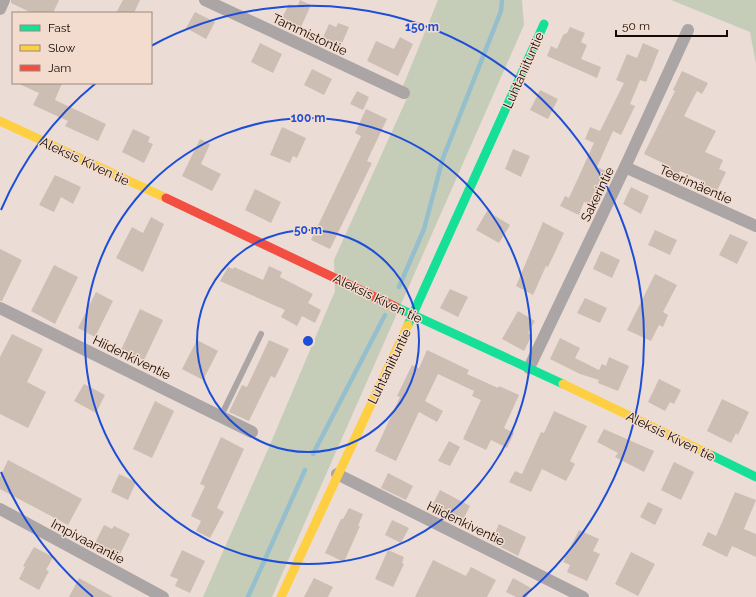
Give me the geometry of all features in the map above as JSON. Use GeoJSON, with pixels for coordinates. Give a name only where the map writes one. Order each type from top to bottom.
{"type":"FeatureCollection","features":[{"type":"Feature","properties":{"kind":"street"},"geometry":{"type":"LineString","coordinates":[[0,9],[4,0]]}},
{"type":"Feature","properties":{"kind":"street","name":"Tammistontie"},"geometry":{"type":"LineString","coordinates":[[205,0],[404,92]]}},
{"type":"Feature","properties":{"kind":"street","name":"Luhtaniituntie"},"geometry":{"type":"LineString","coordinates":[[281,597],[337,474],[413,315],[544,24]]}},
{"type":"Feature","properties":{"kind":"street","name":"Sakerintie"},"geometry":{"type":"LineString","coordinates":[[529,368],[625,167],[688,30]]}},
{"type":"Feature","properties":{"kind":"street","name":"Aleksis Kiven tie"},"geometry":{"type":"LineString","coordinates":[[0,121],[529,368],[756,477]]}},
{"type":"Feature","properties":{"kind":"street","name":"Teerimäentie"},"geometry":{"type":"LineString","coordinates":[[625,167],[756,226]]}},
{"type":"Feature","properties":{"kind":"street","name":"Hiidenkiventie"},"geometry":{"type":"LineString","coordinates":[[0,308],[252,432]]}},
{"type":"Feature","properties":{"kind":"street","name":"Hiidenkiventie"},"geometry":{"type":"LineString","coordinates":[[337,474],[583,597]]}},
{"type":"Feature","properties":{"kind":"street","name":"Impivaarantie"},"geometry":{"type":"LineString","coordinates":[[0,509],[163,597]]}},
{"type":"Feature","properties":{"kind":"lane"},"geometry":{"type":"LineString","coordinates":[[221,416],[261,334]]}},
{"type":"Feature","properties":{"kind":"green space"},"geometry":{"type":"Polygon","coordinates":[[[438,0],[522,0],[524,25],[272,597],[203,597],[335,291],[334,260],[407,98],[403,86],[438,0]]]}},
{"type":"Feature","properties":{"kind":"green space"},"geometry":{"type":"Polygon","coordinates":[[[671,0],[756,0],[756,64],[750,32],[671,0]]]}},
{"type":"Feature","properties":{"kind":"building"},"geometry":{"type":"Polygon","coordinates":[[[11,0],[59,0],[53,12],[30,12],[11,3],[11,0]]]}},
{"type":"Feature","properties":{"kind":"building"},"geometry":{"type":"Polygon","coordinates":[[[123,0],[140,0],[134,12],[117,12],[123,0]]]}},
{"type":"Feature","properties":{"kind":"building"},"geometry":{"type":"Polygon","coordinates":[[[300,0],[311,5],[301,27],[282,18],[289,4],[297,7],[300,0]]]}},
{"type":"Feature","properties":{"kind":"building"},"geometry":{"type":"Polygon","coordinates":[[[195,12],[215,22],[206,39],[186,28],[195,12]]]}},
{"type":"Feature","properties":{"kind":"building"},"geometry":{"type":"Polygon","coordinates":[[[338,23],[349,27],[340,48],[322,40],[329,24],[336,27],[338,23]]]}},
{"type":"Feature","properties":{"kind":"building"},"geometry":{"type":"Polygon","coordinates":[[[570,27],[585,33],[581,42],[587,45],[581,59],[601,67],[597,78],[547,56],[551,46],[557,49],[563,35],[567,33],[570,27]]]}},
{"type":"Feature","properties":{"kind":"building"},"geometry":{"type":"Polygon","coordinates":[[[400,37],[413,44],[398,76],[367,61],[376,41],[394,49],[400,37]]]}},
{"type":"Feature","properties":{"kind":"building"},"geometry":{"type":"Polygon","coordinates":[[[260,43],[282,54],[273,73],[251,62],[260,43]]]}},
{"type":"Feature","properties":{"kind":"building"},"geometry":{"type":"Polygon","coordinates":[[[643,43],[659,50],[646,82],[640,80],[630,104],[635,106],[621,135],[613,131],[597,167],[606,171],[590,205],[584,202],[579,215],[560,206],[565,196],[569,198],[594,143],[585,139],[590,127],[600,131],[624,83],[616,80],[627,54],[637,58],[643,43]]]}},
{"type":"Feature","properties":{"kind":"building"},"geometry":{"type":"Polygon","coordinates":[[[312,69],[332,79],[324,95],[304,85],[312,69]]]}},
{"type":"Feature","properties":{"kind":"building"},"geometry":{"type":"Polygon","coordinates":[[[682,71],[708,83],[702,94],[697,91],[684,116],[716,131],[705,152],[723,160],[719,169],[726,172],[716,193],[701,186],[703,181],[680,171],[676,178],[664,172],[667,165],[644,154],[675,91],[673,90],[682,71]]]}},
{"type":"Feature","properties":{"kind":"building"},"geometry":{"type":"Polygon","coordinates":[[[19,84],[62,84],[55,100],[106,124],[98,141],[65,126],[68,121],[33,105],[39,93],[19,84]]]}},
{"type":"Feature","properties":{"kind":"building"},"geometry":{"type":"Polygon","coordinates":[[[540,90],[558,99],[548,119],[530,110],[540,90]]]}},
{"type":"Feature","properties":{"kind":"building"},"geometry":{"type":"Polygon","coordinates":[[[357,91],[369,97],[363,110],[350,104],[357,91]]]}},
{"type":"Feature","properties":{"kind":"building"},"geometry":{"type":"Polygon","coordinates":[[[366,109],[387,119],[367,161],[372,163],[330,249],[311,240],[361,136],[355,133],[366,109]]]}},
{"type":"Feature","properties":{"kind":"building"},"geometry":{"type":"Polygon","coordinates":[[[282,127],[306,138],[297,158],[293,156],[290,163],[270,155],[282,127]]]}},
{"type":"Feature","properties":{"kind":"building"},"geometry":{"type":"Polygon","coordinates":[[[133,129],[150,137],[148,142],[153,144],[144,163],[122,152],[133,129]]]}},
{"type":"Feature","properties":{"kind":"building"},"geometry":{"type":"Polygon","coordinates":[[[200,139],[210,144],[201,164],[221,174],[212,191],[182,176],[200,139]]]}},
{"type":"Feature","properties":{"kind":"building"},"geometry":{"type":"Polygon","coordinates":[[[513,149],[530,156],[521,177],[505,169],[513,149]]]}},
{"type":"Feature","properties":{"kind":"building"},"geometry":{"type":"Polygon","coordinates":[[[55,175],[81,187],[73,204],[61,197],[54,212],[39,205],[55,175]]]}},
{"type":"Feature","properties":{"kind":"building"},"geometry":{"type":"Polygon","coordinates":[[[631,187],[649,196],[641,214],[623,204],[631,187]]]}},
{"type":"Feature","properties":{"kind":"building"},"geometry":{"type":"Polygon","coordinates":[[[255,189],[281,202],[271,223],[245,210],[255,189]]]}},
{"type":"Feature","properties":{"kind":"building"},"geometry":{"type":"Polygon","coordinates":[[[487,211],[510,225],[499,243],[476,230],[487,211]]]}},
{"type":"Feature","properties":{"kind":"building"},"geometry":{"type":"Polygon","coordinates":[[[151,217],[164,224],[143,272],[116,258],[132,227],[143,233],[151,217]]]}},
{"type":"Feature","properties":{"kind":"building"},"geometry":{"type":"Polygon","coordinates":[[[543,222],[564,233],[548,267],[546,266],[533,295],[516,286],[543,222]]]}},
{"type":"Feature","properties":{"kind":"building"},"geometry":{"type":"Polygon","coordinates":[[[655,230],[677,240],[670,255],[648,245],[655,230]]]}},
{"type":"Feature","properties":{"kind":"building"},"geometry":{"type":"Polygon","coordinates":[[[730,234],[748,242],[737,264],[719,255],[730,234]]]}},
{"type":"Feature","properties":{"kind":"building"},"geometry":{"type":"Polygon","coordinates":[[[0,249],[22,260],[2,301],[0,301],[0,249]]]}},
{"type":"Feature","properties":{"kind":"building"},"geometry":{"type":"Polygon","coordinates":[[[601,251],[620,260],[612,278],[593,269],[601,251]]]}},
{"type":"Feature","properties":{"kind":"building"},"geometry":{"type":"Polygon","coordinates":[[[54,265],[78,277],[55,324],[31,311],[54,265]]]}},
{"type":"Feature","properties":{"kind":"building"},"geometry":{"type":"Polygon","coordinates":[[[269,266],[282,272],[280,277],[313,294],[308,303],[321,310],[315,323],[302,316],[297,326],[281,317],[285,310],[220,281],[228,267],[233,269],[234,267],[263,280],[269,266]]]}},
{"type":"Feature","properties":{"kind":"building"},"geometry":{"type":"Polygon","coordinates":[[[655,274],[677,285],[663,312],[668,315],[663,327],[659,325],[651,341],[627,330],[655,274]]]}},
{"type":"Feature","properties":{"kind":"building"},"geometry":{"type":"Polygon","coordinates":[[[450,289],[468,297],[458,317],[440,308],[450,289]]]}},
{"type":"Feature","properties":{"kind":"building"},"geometry":{"type":"Polygon","coordinates":[[[96,292],[113,301],[95,337],[78,328],[96,292]]]}},
{"type":"Feature","properties":{"kind":"building"},"geometry":{"type":"Polygon","coordinates":[[[585,298],[607,308],[600,323],[577,313],[585,298]]]}},
{"type":"Feature","properties":{"kind":"building"},"geometry":{"type":"Polygon","coordinates":[[[140,309],[163,320],[144,360],[121,350],[140,309]]]}},
{"type":"Feature","properties":{"kind":"building"},"geometry":{"type":"Polygon","coordinates":[[[518,311],[535,321],[528,333],[532,335],[524,351],[502,339],[518,311]]]}},
{"type":"Feature","properties":{"kind":"building"},"geometry":{"type":"Polygon","coordinates":[[[12,334],[43,349],[27,382],[46,392],[28,428],[0,414],[0,357],[12,334]]]}},
{"type":"Feature","properties":{"kind":"building"},"geometry":{"type":"Polygon","coordinates":[[[560,338],[580,348],[575,358],[599,370],[602,364],[606,366],[609,357],[629,366],[618,391],[598,383],[599,380],[580,374],[550,359],[560,338]]]}},
{"type":"Feature","properties":{"kind":"building"},"geometry":{"type":"Polygon","coordinates":[[[197,340],[218,351],[203,380],[182,369],[197,340]]]}},
{"type":"Feature","properties":{"kind":"building"},"geometry":{"type":"Polygon","coordinates":[[[269,340],[289,349],[275,378],[271,376],[249,421],[229,412],[242,385],[247,387],[269,340]]]}},
{"type":"Feature","properties":{"kind":"building"},"geometry":{"type":"Polygon","coordinates":[[[427,350],[469,370],[467,374],[498,388],[499,386],[519,395],[504,428],[514,433],[507,448],[491,440],[486,450],[463,439],[481,400],[472,396],[474,391],[438,374],[425,401],[443,411],[437,422],[419,412],[396,461],[375,451],[400,397],[397,396],[412,365],[419,368],[427,350]]]}},
{"type":"Feature","properties":{"kind":"building"},"geometry":{"type":"Polygon","coordinates":[[[659,379],[681,390],[674,404],[670,402],[665,411],[648,402],[659,379]]]}},
{"type":"Feature","properties":{"kind":"building"},"geometry":{"type":"Polygon","coordinates":[[[84,384],[105,395],[96,413],[74,401],[84,384]]]}},
{"type":"Feature","properties":{"kind":"building"},"geometry":{"type":"Polygon","coordinates":[[[722,399],[749,412],[738,435],[736,433],[731,443],[707,431],[722,399]]]}},
{"type":"Feature","properties":{"kind":"building"},"geometry":{"type":"Polygon","coordinates":[[[155,401],[174,411],[152,458],[133,449],[155,401]]]}},
{"type":"Feature","properties":{"kind":"building"},"geometry":{"type":"Polygon","coordinates":[[[554,411],[587,426],[570,461],[575,464],[566,481],[542,469],[531,492],[509,482],[515,471],[522,474],[541,432],[544,433],[554,411]]]}},
{"type":"Feature","properties":{"kind":"building"},"geometry":{"type":"Polygon","coordinates":[[[604,429],[654,451],[644,472],[615,457],[618,453],[597,442],[604,429]]]}},
{"type":"Feature","properties":{"kind":"building"},"geometry":{"type":"Polygon","coordinates":[[[221,437],[244,449],[217,508],[224,512],[210,538],[196,531],[201,521],[191,516],[205,486],[200,484],[221,437]]]}},
{"type":"Feature","properties":{"kind":"building"},"geometry":{"type":"Polygon","coordinates":[[[449,441],[460,447],[450,466],[438,461],[449,441]]]}},
{"type":"Feature","properties":{"kind":"building"},"geometry":{"type":"Polygon","coordinates":[[[8,460],[82,499],[68,525],[0,489],[0,477],[8,460]]]}},
{"type":"Feature","properties":{"kind":"building"},"geometry":{"type":"Polygon","coordinates":[[[674,462],[694,472],[681,500],[661,490],[674,462]]]}},
{"type":"Feature","properties":{"kind":"building"},"geometry":{"type":"Polygon","coordinates":[[[388,473],[413,486],[406,500],[381,488],[388,473]]]}},
{"type":"Feature","properties":{"kind":"building"},"geometry":{"type":"Polygon","coordinates":[[[119,474],[136,482],[128,500],[111,492],[119,474]]]}},
{"type":"Feature","properties":{"kind":"building"},"geometry":{"type":"Polygon","coordinates":[[[440,490],[470,506],[461,524],[431,508],[440,490]]]}},
{"type":"Feature","properties":{"kind":"building"},"geometry":{"type":"Polygon","coordinates":[[[735,492],[756,500],[744,529],[756,534],[756,557],[732,546],[727,557],[702,545],[708,532],[716,536],[735,492]]]}},
{"type":"Feature","properties":{"kind":"building"},"geometry":{"type":"Polygon","coordinates":[[[648,502],[663,509],[655,525],[640,517],[648,502]]]}},
{"type":"Feature","properties":{"kind":"building"},"geometry":{"type":"Polygon","coordinates":[[[349,508],[363,514],[358,526],[360,526],[344,562],[325,553],[341,519],[343,519],[349,508]]]}},
{"type":"Feature","properties":{"kind":"building"},"geometry":{"type":"Polygon","coordinates":[[[392,520],[409,528],[401,543],[385,535],[392,520]]]}},
{"type":"Feature","properties":{"kind":"building"},"geometry":{"type":"Polygon","coordinates":[[[499,524],[526,537],[518,556],[491,542],[499,524]]]}},
{"type":"Feature","properties":{"kind":"building"},"geometry":{"type":"Polygon","coordinates":[[[104,525],[112,529],[114,526],[130,534],[117,560],[93,547],[104,525]]]}},
{"type":"Feature","properties":{"kind":"building"},"geometry":{"type":"Polygon","coordinates":[[[579,530],[599,539],[593,551],[600,554],[587,581],[567,572],[570,565],[563,562],[579,530]]]}},
{"type":"Feature","properties":{"kind":"building"},"geometry":{"type":"Polygon","coordinates":[[[34,547],[53,557],[46,570],[49,571],[39,590],[19,579],[25,567],[23,566],[34,547]]]}},
{"type":"Feature","properties":{"kind":"building"},"geometry":{"type":"Polygon","coordinates":[[[182,550],[205,561],[190,593],[175,586],[178,579],[170,576],[182,550]]]}},
{"type":"Feature","properties":{"kind":"building"},"geometry":{"type":"Polygon","coordinates":[[[388,550],[404,557],[402,563],[404,564],[393,587],[375,579],[388,550]]]}},
{"type":"Feature","properties":{"kind":"building"},"geometry":{"type":"Polygon","coordinates":[[[631,552],[655,564],[638,596],[615,584],[631,552]]]}},
{"type":"Feature","properties":{"kind":"building"},"geometry":{"type":"Polygon","coordinates":[[[433,560],[466,576],[471,567],[496,580],[487,597],[415,597],[433,560]]]}},
{"type":"Feature","properties":{"kind":"building"},"geometry":{"type":"Polygon","coordinates":[[[79,578],[113,597],[69,597],[79,578]]]}},
{"type":"Feature","properties":{"kind":"building"},"geometry":{"type":"Polygon","coordinates":[[[314,578],[333,587],[328,597],[304,597],[314,578]]]}},
{"type":"Feature","properties":{"kind":"building"},"geometry":{"type":"Polygon","coordinates":[[[513,578],[531,588],[527,597],[516,597],[506,592],[513,578]]]}},
{"type":"Feature","properties":{"kind":"waterway"},"geometry":{"type":"LineString","coordinates":[[399,287],[424,229],[443,158],[501,11],[502,0]]}},
{"type":"Feature","properties":{"kind":"waterway"},"geometry":{"type":"LineString","coordinates":[[313,454],[385,315]]}},
{"type":"Feature","properties":{"kind":"waterway"},"geometry":{"type":"LineString","coordinates":[[248,597],[305,470]]}},
{"type":"Feature","properties":{"kind":"traffic: fast"},"geometry":{"type":"LineString","coordinates":[[408,325],[544,24]]}},
{"type":"Feature","properties":{"kind":"traffic: fast"},"geometry":{"type":"LineString","coordinates":[[396,307],[563,384]]}},
{"type":"Feature","properties":{"kind":"traffic: fast"},"geometry":{"type":"LineString","coordinates":[[709,454],[756,477]]}},
{"type":"Feature","properties":{"kind":"traffic: slow"},"geometry":{"type":"LineString","coordinates":[[0,121],[166,198]]}},
{"type":"Feature","properties":{"kind":"traffic: slow"},"geometry":{"type":"LineString","coordinates":[[281,597],[408,325]]}},
{"type":"Feature","properties":{"kind":"traffic: slow"},"geometry":{"type":"LineString","coordinates":[[563,384],[709,454]]}},
{"type":"Feature","properties":{"kind":"traffic: jam"},"geometry":{"type":"LineString","coordinates":[[166,198],[396,307]]}}]}
